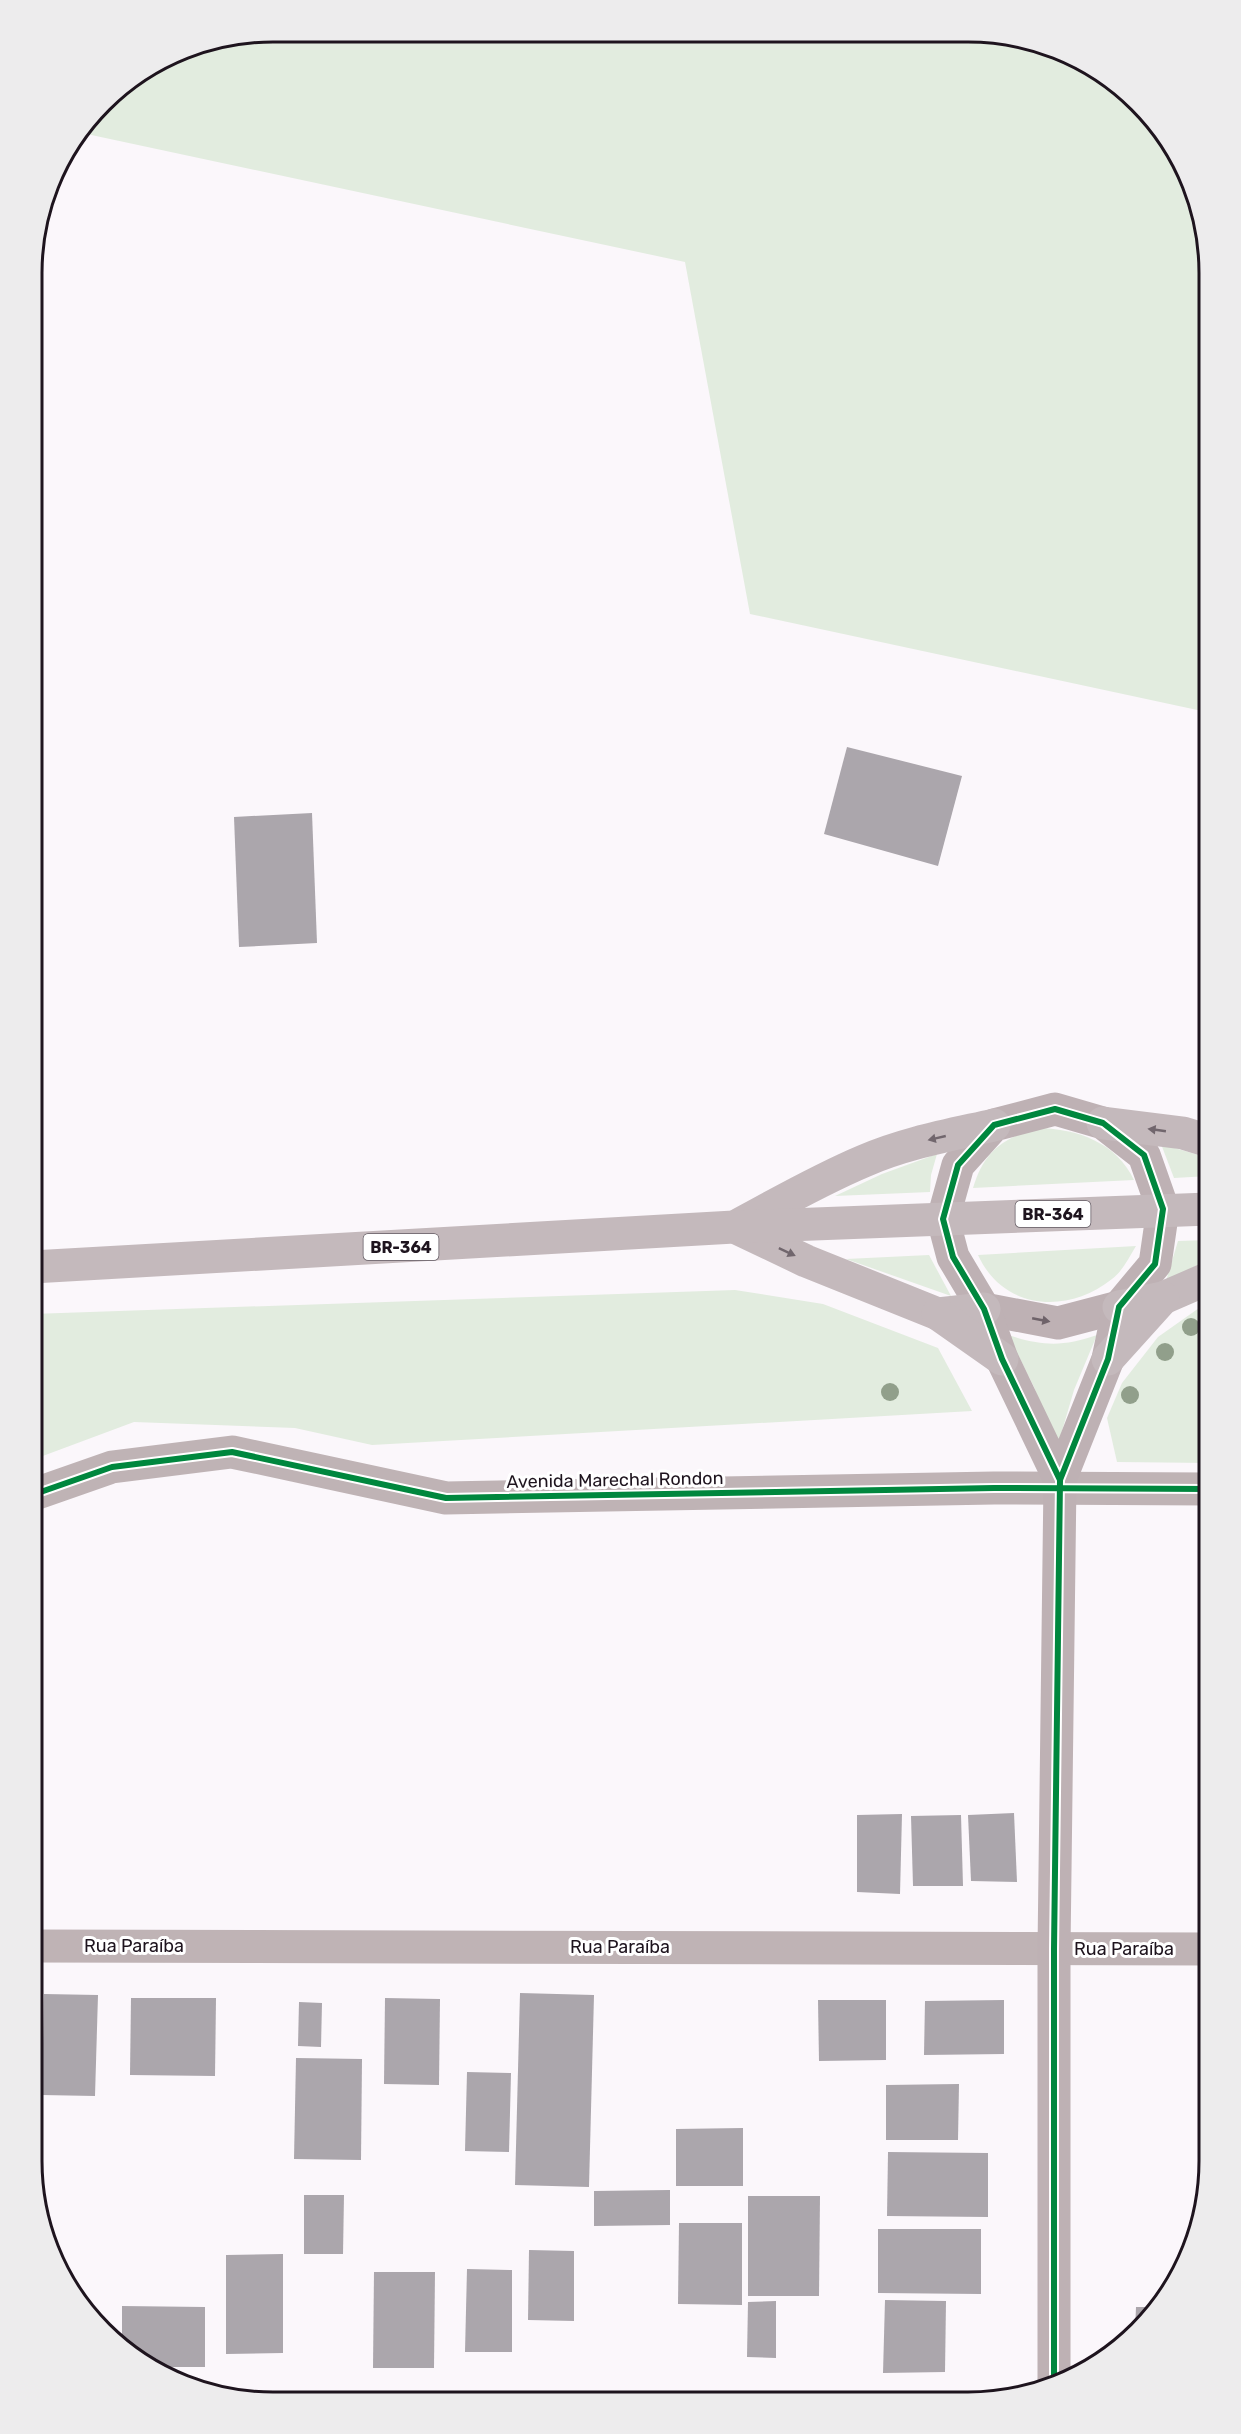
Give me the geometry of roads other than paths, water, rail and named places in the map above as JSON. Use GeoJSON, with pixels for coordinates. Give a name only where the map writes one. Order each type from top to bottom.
{"type":"FeatureCollection","features":[{"type":"Feature","properties":{"kind":"highway"},"geometry":{"type":"LineString","coordinates":[[1103,1123],[1183,1133],[1199,1138]]}},
{"type":"Feature","properties":{"kind":"highway"},"geometry":{"type":"LineString","coordinates":[[734,1227],[866,1160],[925,1141],[994,1125]]}},
{"type":"Feature","properties":{"kind":"highway","name":"BR-364"},"geometry":{"type":"LineString","coordinates":[[42,1266],[734,1227],[1199,1209]]}},
{"type":"Feature","properties":{"kind":"highway"},"geometry":{"type":"LineString","coordinates":[[734,1227],[806,1261],[938,1314],[1002,1359]]}},
{"type":"Feature","properties":{"kind":"highway"},"geometry":{"type":"LineString","coordinates":[[1119,1307],[1163,1298],[1199,1282]]}},
{"type":"Feature","properties":{"kind":"highway"},"geometry":{"type":"LineString","coordinates":[[1108,1359],[1163,1298]]}},
{"type":"Feature","properties":{"kind":"highway"},"geometry":{"type":"LineString","coordinates":[[938,1314],[984,1309]]}},
{"type":"Feature","properties":{"kind":"street"},"geometry":{"type":"LineString","coordinates":[[1054,2375],[1054,1949],[1060,1484],[1108,1359],[1119,1307],[1155,1263],[1163,1209],[1144,1155],[1103,1123],[1055,1109],[994,1125],[958,1165],[943,1219],[953,1257],[984,1309],[1002,1359],[1060,1484]]}},
{"type":"Feature","properties":{"kind":"street"},"geometry":{"type":"LineString","coordinates":[[984,1309],[1058,1323],[1119,1307]]}},
{"type":"Feature","properties":{"kind":"street","name":"Avenida Marechal Rondon"},"geometry":{"type":"LineString","coordinates":[[42,1492],[112,1467],[232,1452],[446,1498],[1060,1484],[1199,1489]]}},
{"type":"Feature","properties":{"kind":"street","name":"Rua Paraíba"},"geometry":{"type":"LineString","coordinates":[[42,1946],[1199,1949]]}}]}
